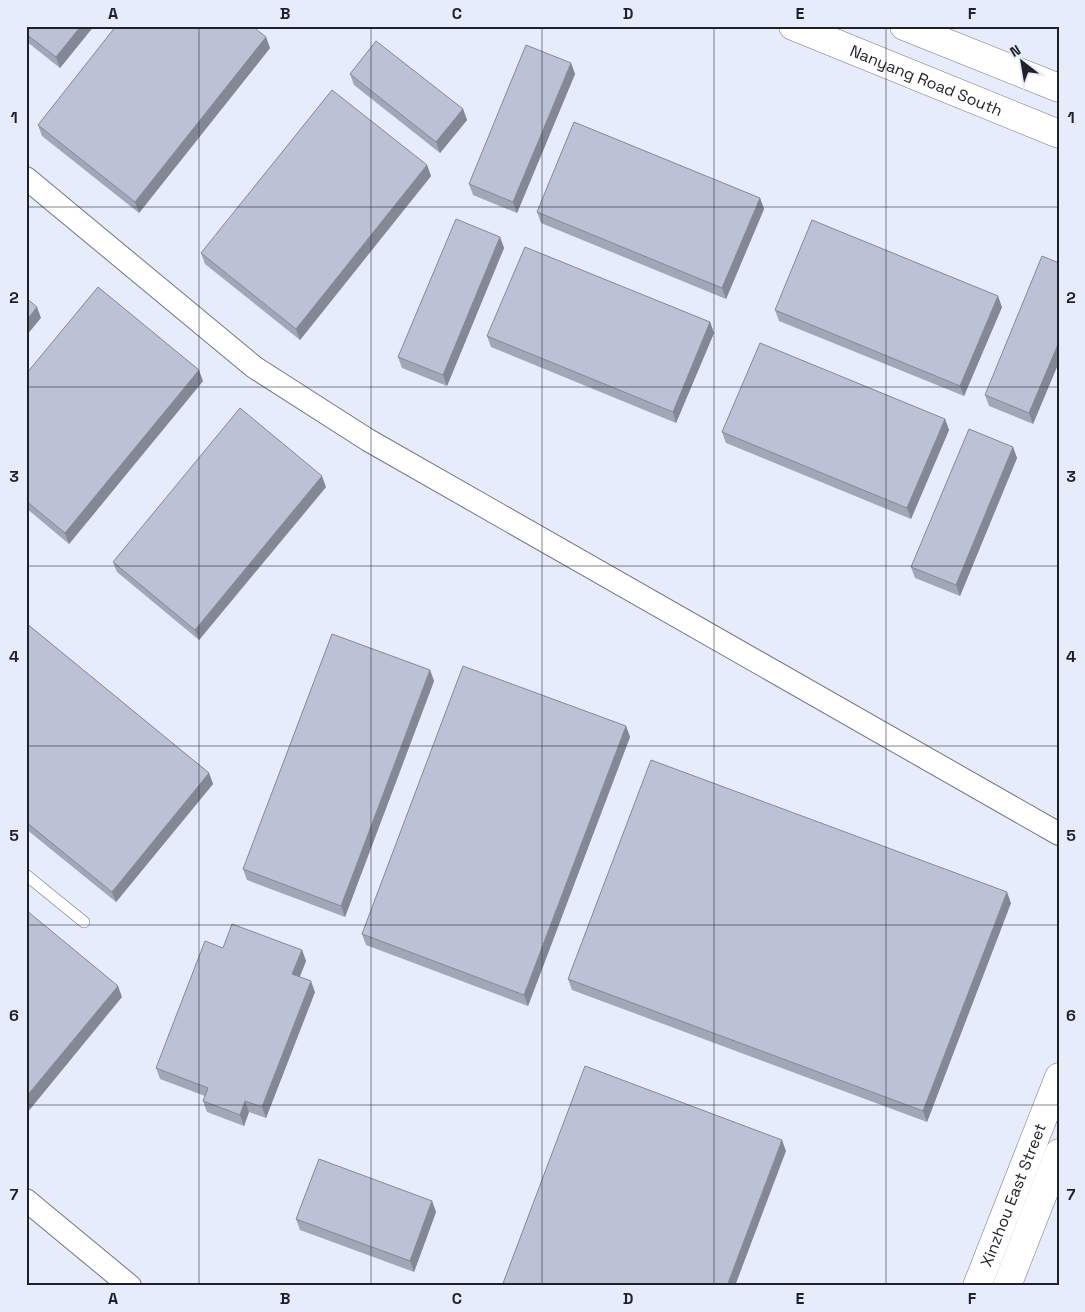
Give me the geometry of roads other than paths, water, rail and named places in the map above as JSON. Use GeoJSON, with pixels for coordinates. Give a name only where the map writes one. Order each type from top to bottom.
{"type":"FeatureCollection","features":[{"type":"Feature","properties":{"kind":"main road","name":"Nanyang Road South"},"geometry":{"type":"LineString","coordinates":[[793,26],[1059,134]]}},
{"type":"Feature","properties":{"kind":"main road"},"geometry":{"type":"LineString","coordinates":[[904,26],[1059,88]]}},
{"type":"Feature","properties":{"kind":"main road","name":"Xinzhou East Street"},"geometry":{"type":"LineString","coordinates":[[986,1283],[1059,1077]]}},
{"type":"Feature","properties":{"kind":"main road","name":"Xinzhou East Street"},"geometry":{"type":"LineString","coordinates":[[1007,1286],[1059,1153]]}},
{"type":"Feature","properties":{"kind":"street"},"geometry":{"type":"LineString","coordinates":[[26,178],[254,367],[368,440],[1059,834]]}},
{"type":"Feature","properties":{"kind":"street"},"geometry":{"type":"LineString","coordinates":[[26,1200],[130,1286]]}},
{"type":"Feature","properties":{"kind":"lane"},"geometry":{"type":"LineString","coordinates":[[26,875],[84,922]]}}]}
